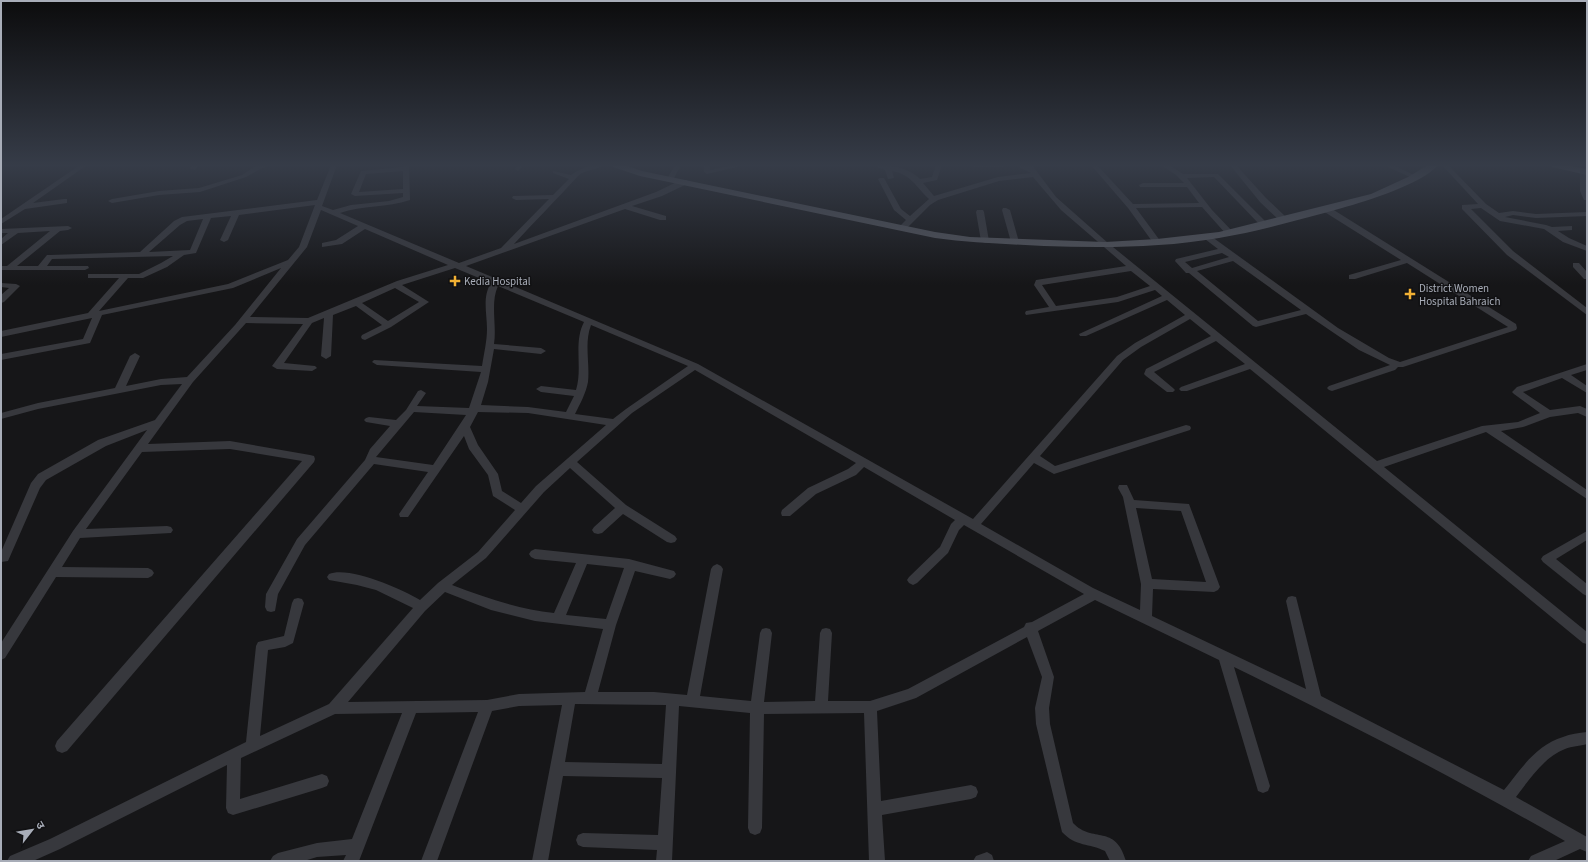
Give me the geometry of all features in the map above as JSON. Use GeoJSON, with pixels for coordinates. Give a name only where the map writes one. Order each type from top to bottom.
{"type":"FeatureCollection","features":[{"type":"Feature","properties":{"kind":"main road"},"geometry":{"type":"LineString","coordinates":[[794,205],[935,235],[1015,242],[1105,245],[1158,242],[1229,232],[1340,205]]}},
{"type":"Feature","properties":{"kind":"street"},"geometry":{"type":"LineString","coordinates":[[1,222],[25,205]]}},
{"type":"Feature","properties":{"kind":"street"},"geometry":{"type":"LineString","coordinates":[[22,207],[34,205]]}},
{"type":"Feature","properties":{"kind":"street"},"geometry":{"type":"LineString","coordinates":[[141,255],[182,220],[236,212],[317,205]]}},
{"type":"Feature","properties":{"kind":"street"},"geometry":{"type":"LineString","coordinates":[[320,205],[333,213],[695,366],[1095,594],[1315,700],[1506,799],[1584,844]]}},
{"type":"Feature","properties":{"kind":"street"},"geometry":{"type":"LineString","coordinates":[[3,648],[77,534],[139,448],[190,380],[244,320],[303,247],[320,205]]}},
{"type":"Feature","properties":{"kind":"street"},"geometry":{"type":"LineString","coordinates":[[333,213],[348,207],[374,205]]}},
{"type":"Feature","properties":{"kind":"street"},"geometry":{"type":"LineString","coordinates":[[504,250],[548,205]]}},
{"type":"Feature","properties":{"kind":"street"},"geometry":{"type":"LineString","coordinates":[[896,205],[898,210],[910,219]]}},
{"type":"Feature","properties":{"kind":"street"},"geometry":{"type":"LineString","coordinates":[[902,228],[926,205]]}},
{"type":"Feature","properties":{"kind":"street"},"geometry":{"type":"LineString","coordinates":[[1063,205],[1132,268],[1587,638]]}},
{"type":"Feature","properties":{"kind":"street"},"geometry":{"type":"LineString","coordinates":[[1131,206],[1187,205]]}},
{"type":"Feature","properties":{"kind":"street"},"geometry":{"type":"LineString","coordinates":[[1204,205],[1229,232]]}},
{"type":"Feature","properties":{"kind":"street"},"geometry":{"type":"LineString","coordinates":[[1246,205],[1264,224]]}},
{"type":"Feature","properties":{"kind":"street"},"geometry":{"type":"LineString","coordinates":[[1269,205],[1283,219]]}},
{"type":"Feature","properties":{"kind":"street"},"geometry":{"type":"LineString","coordinates":[[1480,205],[1465,207],[1510,253],[1585,309]]}},
{"type":"Feature","properties":{"kind":"street"},"geometry":{"type":"LineString","coordinates":[[1482,205],[1497,216],[1507,220],[1543,226],[1566,240],[1587,249]]}},
{"type":"Feature","properties":{"kind":"street"},"geometry":{"type":"LineString","coordinates":[[244,320],[309,321],[396,285],[504,250],[624,206],[663,218]]}},
{"type":"Feature","properties":{"kind":"street"},"geometry":{"type":"LineString","coordinates":[[1131,206],[1158,242]]}},
{"type":"Feature","properties":{"kind":"street"},"geometry":{"type":"LineString","coordinates":[[1326,209],[1514,327],[1395,365],[1392,368],[1332,388]]}},
{"type":"Feature","properties":{"kind":"street"},"geometry":{"type":"LineString","coordinates":[[1006,210],[1015,242]]}},
{"type":"Feature","properties":{"kind":"street"},"geometry":{"type":"LineString","coordinates":[[224,240],[236,212]]}},
{"type":"Feature","properties":{"kind":"street"},"geometry":{"type":"LineString","coordinates":[[980,212],[985,240]]}},
{"type":"Feature","properties":{"kind":"street"},"geometry":{"type":"LineString","coordinates":[[1497,216],[1513,214],[1536,216],[1587,214]]}},
{"type":"Feature","properties":{"kind":"street"},"geometry":{"type":"LineString","coordinates":[[39,269],[50,257],[181,254],[193,251],[208,216]]}},
{"type":"Feature","properties":{"kind":"street"},"geometry":{"type":"LineString","coordinates":[[325,245],[335,243],[364,226]]}},
{"type":"Feature","properties":{"kind":"street"},"geometry":{"type":"LineString","coordinates":[[1,231],[68,228]]}},
{"type":"Feature","properties":{"kind":"street"},"geometry":{"type":"LineString","coordinates":[[1550,230],[1569,228]]}},
{"type":"Feature","properties":{"kind":"street"},"geometry":{"type":"LineString","coordinates":[[5,268],[57,229]]}},
{"type":"Feature","properties":{"kind":"street"},"geometry":{"type":"LineString","coordinates":[[1,243],[15,231]]}},
{"type":"Feature","properties":{"kind":"street"},"geometry":{"type":"LineString","coordinates":[[1205,236],[1340,333],[1395,365]]}},
{"type":"Feature","properties":{"kind":"street"},"geometry":{"type":"LineString","coordinates":[[1223,250],[1179,261],[1256,324],[1309,311]]}},
{"type":"Feature","properties":{"kind":"street"},"geometry":{"type":"LineString","coordinates":[[91,276],[143,275],[164,266],[181,254]]}},
{"type":"Feature","properties":{"kind":"street"},"geometry":{"type":"LineString","coordinates":[[1189,270],[1235,258]]}},
{"type":"Feature","properties":{"kind":"street"},"geometry":{"type":"LineString","coordinates":[[1352,276],[1409,260]]}},
{"type":"Feature","properties":{"kind":"street"},"geometry":{"type":"LineString","coordinates":[[2,335],[230,286],[292,262]]}},
{"type":"Feature","properties":{"kind":"street"},"geometry":{"type":"LineString","coordinates":[[1576,265],[1587,277]]}},
{"type":"Feature","properties":{"kind":"street"},"geometry":{"type":"LineString","coordinates":[[5,268],[85,268]]}},
{"type":"Feature","properties":{"kind":"street"},"geometry":{"type":"LineString","coordinates":[[1054,309],[1038,284],[1039,282],[1132,268]]}},
{"type":"Feature","properties":{"kind":"street"},"geometry":{"type":"LineString","coordinates":[[1,357],[87,341],[94,315],[126,276]]}},
{"type":"Feature","properties":{"kind":"street"},"geometry":{"type":"LineString","coordinates":[[404,514],[436,469],[474,410],[485,370],[489,346],[492,316],[489,296],[491,288],[496,282]]}},
{"type":"Feature","properties":{"kind":"street"},"geometry":{"type":"LineString","coordinates":[[1,285],[16,286],[1,300]]}},
{"type":"Feature","properties":{"kind":"street"},"geometry":{"type":"LineString","coordinates":[[365,337],[388,325],[425,302],[396,285]]}},
{"type":"Feature","properties":{"kind":"street"},"geometry":{"type":"LineString","coordinates":[[1029,313],[1118,300],[1156,287]]}},
{"type":"Feature","properties":{"kind":"street"},"geometry":{"type":"LineString","coordinates":[[1083,334],[1168,297]]}},
{"type":"Feature","properties":{"kind":"street"},"geometry":{"type":"LineString","coordinates":[[356,302],[388,325]]}},
{"type":"Feature","properties":{"kind":"street"},"geometry":{"type":"LineString","coordinates":[[326,356],[329,314]]}},
{"type":"Feature","properties":{"kind":"street"},"geometry":{"type":"LineString","coordinates":[[974,525],[1120,358],[1138,345],[1190,315]]}},
{"type":"Feature","properties":{"kind":"street"},"geometry":{"type":"LineString","coordinates":[[309,321],[277,366],[312,368]]}},
{"type":"Feature","properties":{"kind":"street"},"geometry":{"type":"LineString","coordinates":[[568,417],[580,394],[584,371],[585,329],[589,321]]}},
{"type":"Feature","properties":{"kind":"street"},"geometry":{"type":"LineString","coordinates":[[1170,390],[1149,374],[1149,371],[1217,337]]}},
{"type":"Feature","properties":{"kind":"street"},"geometry":{"type":"LineString","coordinates":[[489,346],[541,351]]}},
{"type":"Feature","properties":{"kind":"street"},"geometry":{"type":"LineString","coordinates":[[119,390],[135,356]]}},
{"type":"Feature","properties":{"kind":"street"},"geometry":{"type":"LineString","coordinates":[[377,362],[485,370]]}},
{"type":"Feature","properties":{"kind":"street"},"geometry":{"type":"LineString","coordinates":[[1184,389],[1251,365]]}},
{"type":"Feature","properties":{"kind":"street"},"geometry":{"type":"LineString","coordinates":[[15,861],[55,844],[234,754],[334,708],[421,607],[442,586],[482,555],[521,509],[570,462],[629,411],[695,366]]}},
{"type":"Feature","properties":{"kind":"street"},"geometry":{"type":"LineString","coordinates":[[1548,414],[1517,392],[1520,389],[1587,367]]}},
{"type":"Feature","properties":{"kind":"street"},"geometry":{"type":"LineString","coordinates":[[1564,375],[1587,390]]}},
{"type":"Feature","properties":{"kind":"street"},"geometry":{"type":"LineString","coordinates":[[1,416],[38,406],[161,382],[190,380]]}},
{"type":"Feature","properties":{"kind":"street"},"geometry":{"type":"LineString","coordinates":[[541,389],[580,394]]}},
{"type":"Feature","properties":{"kind":"street"},"geometry":{"type":"LineString","coordinates":[[271,608],[272,594],[301,542],[369,461],[374,452],[422,393]]}},
{"type":"Feature","properties":{"kind":"street"},"geometry":{"type":"LineString","coordinates":[[410,409],[528,410],[614,423]]}},
{"type":"Feature","properties":{"kind":"street"},"geometry":{"type":"LineString","coordinates":[[1375,466],[1486,428],[1490,429],[1519,425],[1548,414],[1580,409],[1587,414]]}},
{"type":"Feature","properties":{"kind":"street"},"geometry":{"type":"LineString","coordinates":[[369,420],[398,424]]}},
{"type":"Feature","properties":{"kind":"street"},"geometry":{"type":"LineString","coordinates":[[4,558],[35,486],[42,477],[102,443],[159,422]]}},
{"type":"Feature","properties":{"kind":"street"},"geometry":{"type":"LineString","coordinates":[[464,427],[473,446],[493,474],[496,493],[521,509]]}},
{"type":"Feature","properties":{"kind":"street"},"geometry":{"type":"LineString","coordinates":[[1033,457],[1054,470],[1186,428]]}},
{"type":"Feature","properties":{"kind":"street"},"geometry":{"type":"LineString","coordinates":[[1490,429],[1587,495]]}},
{"type":"Feature","properties":{"kind":"street"},"geometry":{"type":"LineString","coordinates":[[62,746],[310,459],[230,445],[139,448]]}},
{"type":"Feature","properties":{"kind":"street"},"geometry":{"type":"LineString","coordinates":[[369,461],[436,469]]}},
{"type":"Feature","properties":{"kind":"street"},"geometry":{"type":"LineString","coordinates":[[570,462],[622,508],[671,539]]}},
{"type":"Feature","properties":{"kind":"street"},"geometry":{"type":"LineString","coordinates":[[786,513],[812,491],[852,472],[864,462]]}},
{"type":"Feature","properties":{"kind":"street"},"geometry":{"type":"LineString","coordinates":[[1123,488],[1130,504],[1147,584],[1146,618]]}},
{"type":"Feature","properties":{"kind":"street"},"geometry":{"type":"LineString","coordinates":[[1130,504],[1185,507],[1214,587],[1147,584]]}},
{"type":"Feature","properties":{"kind":"street"},"geometry":{"type":"LineString","coordinates":[[598,530],[622,508]]}},
{"type":"Feature","properties":{"kind":"street"},"geometry":{"type":"LineString","coordinates":[[913,580],[944,550],[956,527],[963,519]]}},
{"type":"Feature","properties":{"kind":"street"},"geometry":{"type":"LineString","coordinates":[[77,534],[167,530]]}},
{"type":"Feature","properties":{"kind":"street"},"geometry":{"type":"LineString","coordinates":[[1587,535],[1547,559],[1587,591]]}},
{"type":"Feature","properties":{"kind":"street"},"geometry":{"type":"LineString","coordinates":[[535,554],[583,561],[631,565],[670,574]]}},
{"type":"Feature","properties":{"kind":"street"},"geometry":{"type":"LineString","coordinates":[[558,619],[583,561]]}},
{"type":"Feature","properties":{"kind":"street"},"geometry":{"type":"LineString","coordinates":[[590,698],[610,624],[631,565]]}},
{"type":"Feature","properties":{"kind":"street"},"geometry":{"type":"LineString","coordinates":[[692,702],[717,569]]}},
{"type":"Feature","properties":{"kind":"street"},"geometry":{"type":"LineString","coordinates":[[53,572],[148,573]]}},
{"type":"Feature","properties":{"kind":"street"},"geometry":{"type":"LineString","coordinates":[[334,576],[351,578],[376,584],[399,593],[421,607]]}},
{"type":"Feature","properties":{"kind":"street"},"geometry":{"type":"LineString","coordinates":[[442,586],[491,605],[535,616],[610,624]]}},
{"type":"Feature","properties":{"kind":"street"},"geometry":{"type":"LineString","coordinates":[[334,708],[488,706],[519,700],[570,698],[673,700],[757,708],[870,707],[916,691],[1030,627],[1095,594]]}},
{"type":"Feature","properties":{"kind":"street"},"geometry":{"type":"LineString","coordinates":[[1292,602],[1315,700]]}},
{"type":"Feature","properties":{"kind":"street"},"geometry":{"type":"LineString","coordinates":[[252,746],[262,646],[285,642],[290,639],[298,603]]}},
{"type":"Feature","properties":{"kind":"street"},"geometry":{"type":"LineString","coordinates":[[1030,627],[1048,677],[1042,708],[1043,724],[1066,827],[1075,836],[1110,845],[1114,849],[1118,861]]}},
{"type":"Feature","properties":{"kind":"street"},"geometry":{"type":"LineString","coordinates":[[754,828],[757,708],[766,633]]}},
{"type":"Feature","properties":{"kind":"street"},"geometry":{"type":"LineString","coordinates":[[821,707],[826,633]]}},
{"type":"Feature","properties":{"kind":"street"},"geometry":{"type":"LineString","coordinates":[[1224,656],[1263,786]]}},
{"type":"Feature","properties":{"kind":"street"},"geometry":{"type":"LineString","coordinates":[[540,861],[570,698]]}},
{"type":"Feature","properties":{"kind":"street"},"geometry":{"type":"LineString","coordinates":[[664,861],[673,700]]}},
{"type":"Feature","properties":{"kind":"street"},"geometry":{"type":"LineString","coordinates":[[429,861],[488,706]]}},
{"type":"Feature","properties":{"kind":"street"},"geometry":{"type":"LineString","coordinates":[[870,707],[877,861]]}},
{"type":"Feature","properties":{"kind":"street"},"geometry":{"type":"LineString","coordinates":[[351,861],[411,708]]}},
{"type":"Feature","properties":{"kind":"street"},"geometry":{"type":"LineString","coordinates":[[1506,799],[1538,760],[1548,751],[1563,743],[1587,738]]}},
{"type":"Feature","properties":{"kind":"street"},"geometry":{"type":"LineString","coordinates":[[234,754],[233,808],[322,781]]}},
{"type":"Feature","properties":{"kind":"street"},"geometry":{"type":"LineString","coordinates":[[558,769],[669,771]]}},
{"type":"Feature","properties":{"kind":"street"},"geometry":{"type":"LineString","coordinates":[[875,809],[971,792]]}},
{"type":"Feature","properties":{"kind":"street"},"geometry":{"type":"LineString","coordinates":[[583,840],[665,843]]}},
{"type":"Feature","properties":{"kind":"street"},"geometry":{"type":"LineString","coordinates":[[1536,861],[1584,844]]}},
{"type":"Feature","properties":{"kind":"street"},"geometry":{"type":"LineString","coordinates":[[278,861],[317,850],[357,846]]}},
{"type":"Feature","properties":{"kind":"street"},"geometry":{"type":"LineString","coordinates":[[980,861],[987,860]]}},
{"type":"Feature","properties":{"kind":"place","name":"Kedia Hospital"},"geometry":{"type":"Point","coordinates":[455,281]}},
{"type":"Feature","properties":{"kind":"place","name":"District Women Hospital Bahraich"},"geometry":{"type":"Point","coordinates":[1410,294]}}]}
